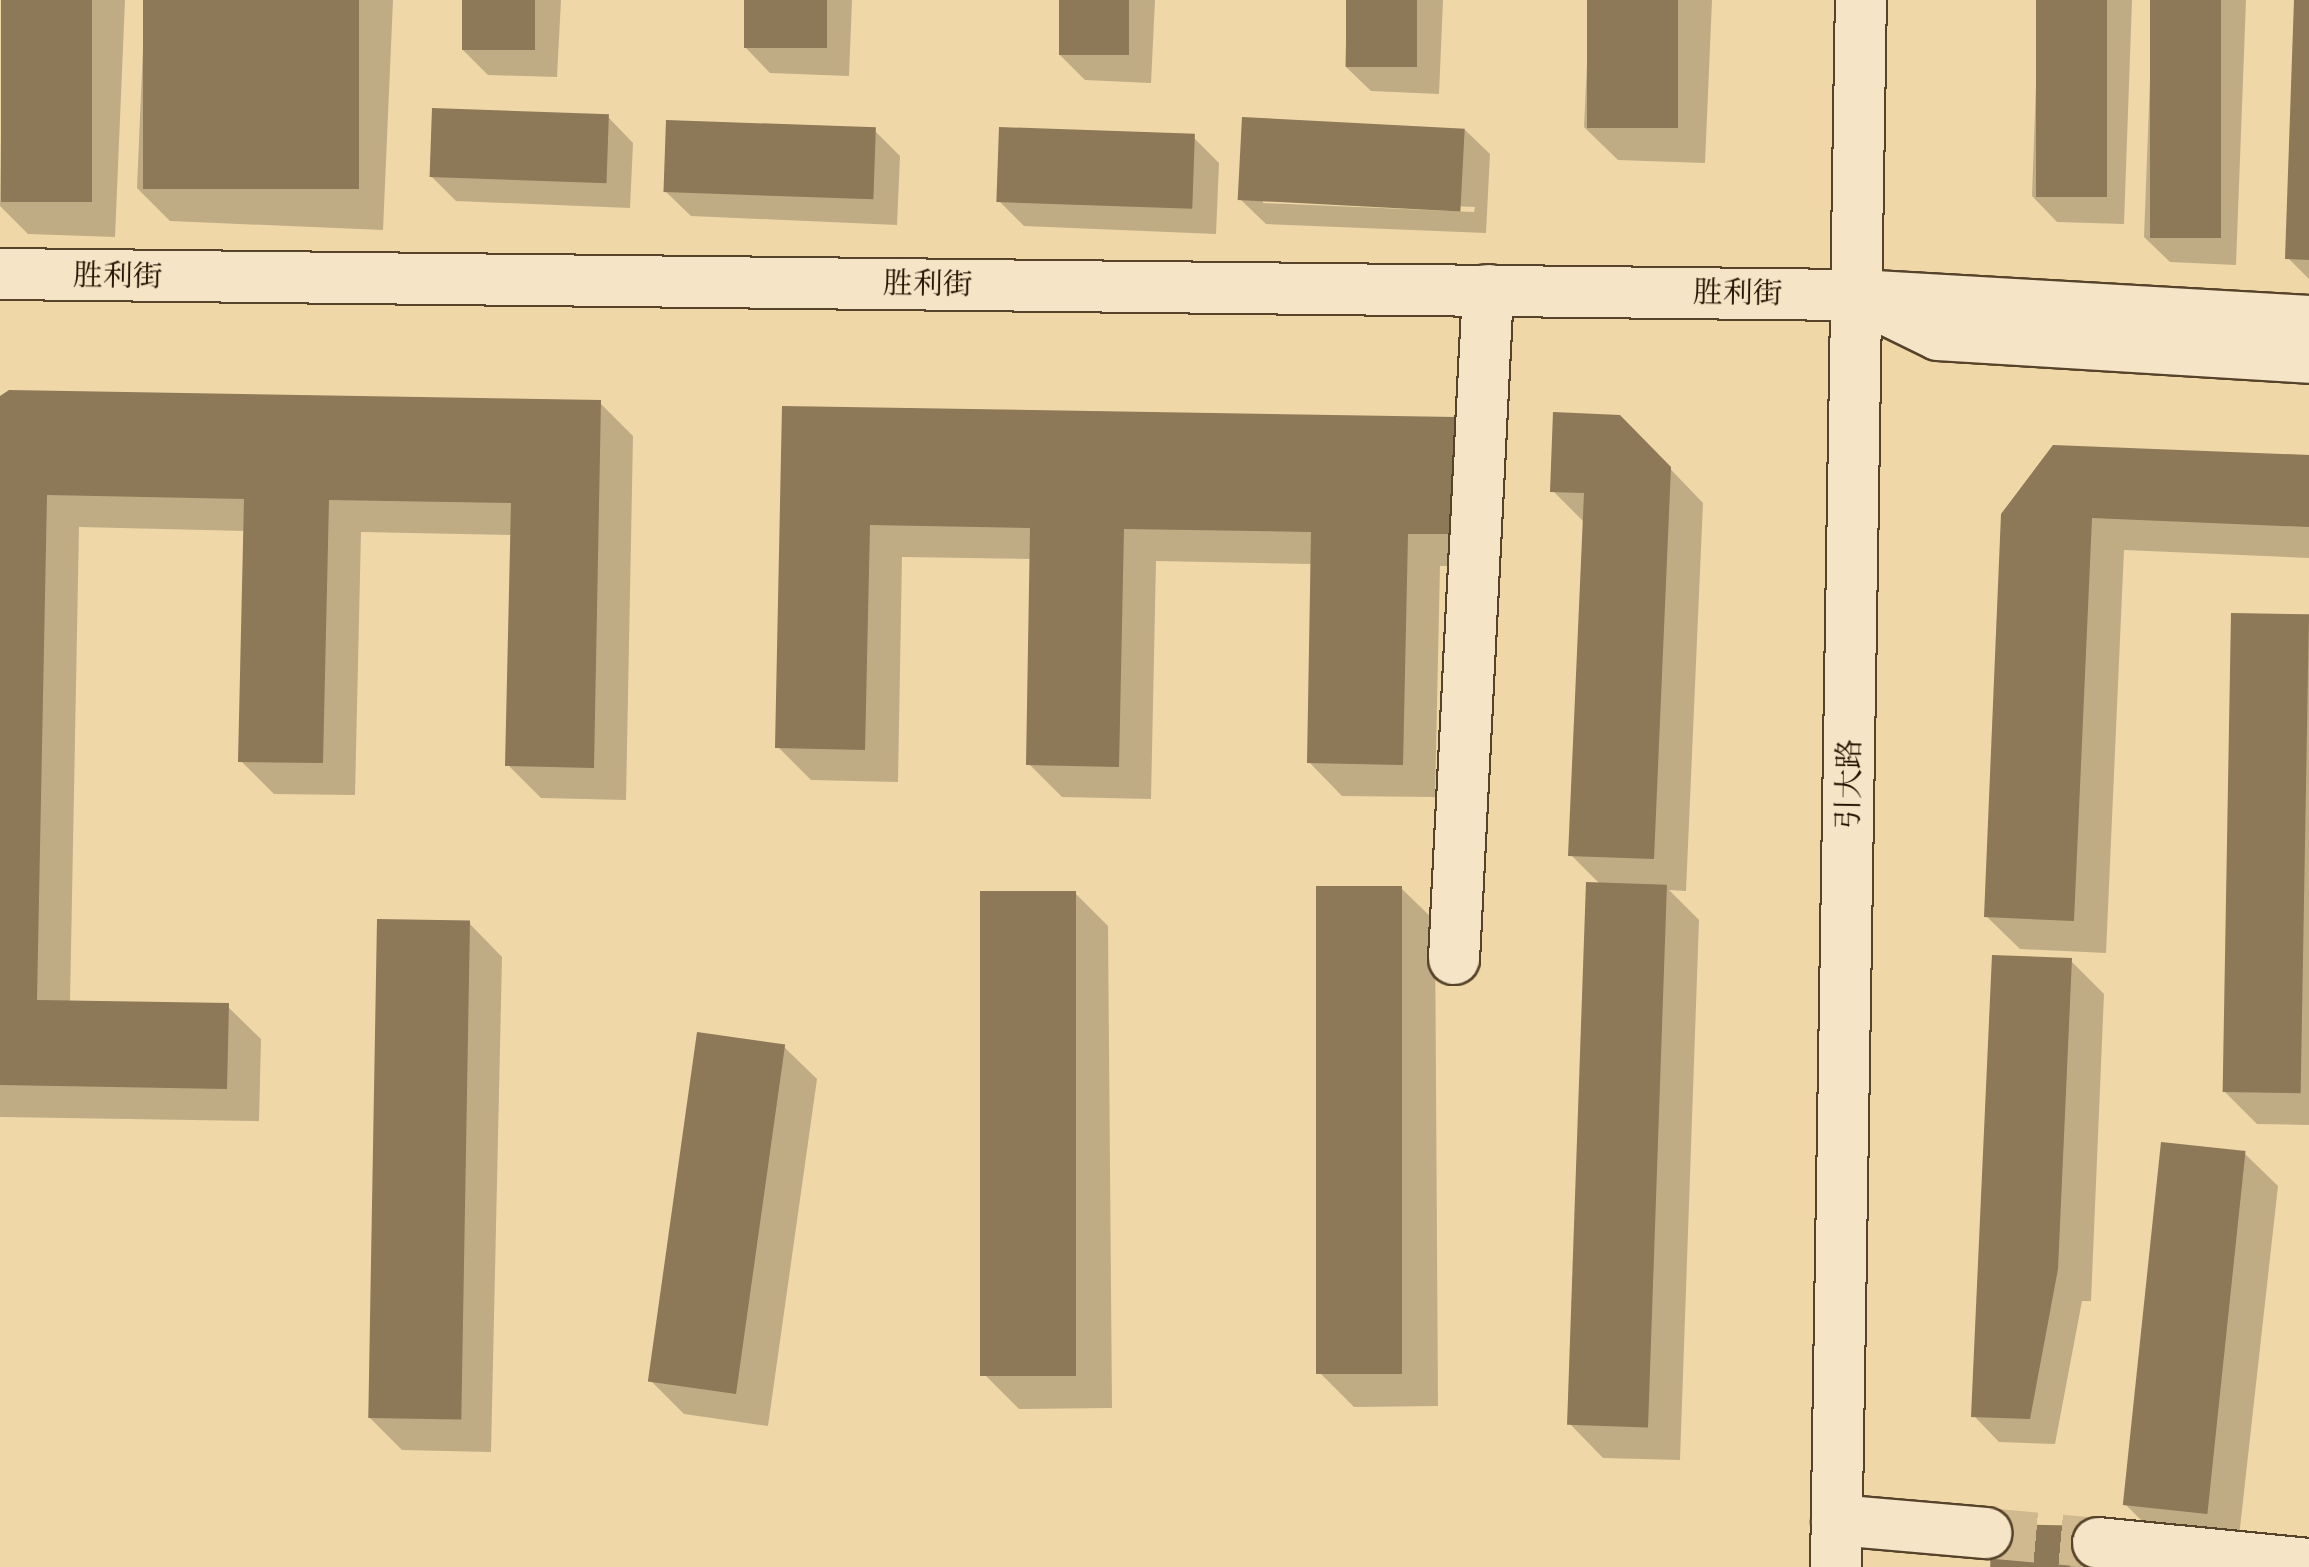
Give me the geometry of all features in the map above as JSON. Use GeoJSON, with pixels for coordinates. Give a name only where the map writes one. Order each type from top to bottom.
{"type":"FeatureCollection","features":[{"type":"Feature","properties":{"kind":"street","name":"引大路"},"geometry":{"type":"LineString","coordinates":[[1836,1543],[1861,0]]}},
{"type":"Feature","properties":{"kind":"street","name":"胜利街"},"geometry":{"type":"LineString","coordinates":[[0,274],[1857,294],[2309,320]]}},
{"type":"Feature","properties":{"kind":"street"},"geometry":{"type":"LineString","coordinates":[[1454,959],[1488,290]]}},
{"type":"Feature","properties":{"kind":"street","name":"胜利街"},"geometry":{"type":"LineString","coordinates":[[1857,294],[1938,336],[2309,358]]}},
{"type":"Feature","properties":{"kind":"street"},"geometry":{"type":"LineString","coordinates":[[1836,1543],[1986,1533]]}},
{"type":"Feature","properties":{"kind":"street"},"geometry":{"type":"LineString","coordinates":[[2098,1542],[2309,1564]]}},
{"type":"Feature","properties":{"kind":"building"},"geometry":{"type":"Polygon","coordinates":[[[1,0],[92,0],[92,202],[1,202],[1,0]]]}},
{"type":"Feature","properties":{"kind":"building"},"geometry":{"type":"Polygon","coordinates":[[[143,0],[359,0],[359,189],[143,189],[143,0]]]}},
{"type":"Feature","properties":{"kind":"building"},"geometry":{"type":"Polygon","coordinates":[[[462,0],[535,0],[535,50],[462,50],[462,0]]]}},
{"type":"Feature","properties":{"kind":"building"},"geometry":{"type":"Polygon","coordinates":[[[744,0],[827,0],[827,48],[744,48],[744,0]]]}},
{"type":"Feature","properties":{"kind":"building"},"geometry":{"type":"Polygon","coordinates":[[[1059,0],[1129,0],[1129,55],[1059,55],[1059,0]]]}},
{"type":"Feature","properties":{"kind":"building"},"geometry":{"type":"Polygon","coordinates":[[[1346,0],[1417,0],[1417,67],[1346,67],[1346,0]]]}},
{"type":"Feature","properties":{"kind":"building"},"geometry":{"type":"Polygon","coordinates":[[[1587,0],[1678,0],[1678,128],[1587,128],[1587,0]]]}},
{"type":"Feature","properties":{"kind":"building"},"geometry":{"type":"Polygon","coordinates":[[[2036,0],[2107,0],[2107,197],[2036,197],[2036,0]]]}},
{"type":"Feature","properties":{"kind":"building"},"geometry":{"type":"Polygon","coordinates":[[[2150,0],[2221,0],[2221,238],[2150,238],[2150,0]]]}},
{"type":"Feature","properties":{"kind":"building"},"geometry":{"type":"Polygon","coordinates":[[[2294,0],[2309,0],[2309,260],[2285,259],[2294,0]]]}},
{"type":"Feature","properties":{"kind":"building"},"geometry":{"type":"Polygon","coordinates":[[[432,108],[609,114],[606,183],[430,177],[432,108]]]}},
{"type":"Feature","properties":{"kind":"building"},"geometry":{"type":"Polygon","coordinates":[[[1242,117],[1465,129],[1460,212],[1238,200],[1242,117]]]}},
{"type":"Feature","properties":{"kind":"building"},"geometry":{"type":"Polygon","coordinates":[[[666,120],[876,127],[873,199],[663,192],[666,120]]]}},
{"type":"Feature","properties":{"kind":"building"},"geometry":{"type":"Polygon","coordinates":[[[999,127],[1195,134],[1192,209],[996,202],[999,127]]]}},
{"type":"Feature","properties":{"kind":"building"},"geometry":{"type":"Polygon","coordinates":[[[9,390],[601,400],[594,768],[505,766],[511,503],[329,500],[323,763],[238,762],[244,499],[47,495],[37,1000],[229,1003],[227,1089],[0,1085],[0,396],[9,390]]]}},
{"type":"Feature","properties":{"kind":"building"},"geometry":{"type":"Polygon","coordinates":[[[782,406],[1456,417],[1454,534],[1408,534],[1403,765],[1307,763],[1311,532],[1124,529],[1119,767],[1026,765],[1030,528],[870,525],[865,750],[775,748],[782,406]]]}},
{"type":"Feature","properties":{"kind":"building"},"geometry":{"type":"Polygon","coordinates":[[[1553,412],[1620,415],[1671,467],[1654,859],[1568,856],[1584,493],[1550,492],[1553,412]]]}},
{"type":"Feature","properties":{"kind":"building"},"geometry":{"type":"Polygon","coordinates":[[[2053,445],[2309,455],[2309,527],[2092,518],[2074,921],[1984,917],[2001,514],[2053,445]]]}},
{"type":"Feature","properties":{"kind":"building"},"geometry":{"type":"Polygon","coordinates":[[[2231,613],[2309,614],[2301,1093],[2223,1092],[2231,613]]]}},
{"type":"Feature","properties":{"kind":"building"},"geometry":{"type":"Polygon","coordinates":[[[1586,882],[1667,885],[1648,1427],[1567,1425],[1586,882]]]}},
{"type":"Feature","properties":{"kind":"building"},"geometry":{"type":"Polygon","coordinates":[[[1316,886],[1402,886],[1402,1374],[1316,1374],[1316,886]]]}},
{"type":"Feature","properties":{"kind":"building"},"geometry":{"type":"Polygon","coordinates":[[[980,891],[1076,891],[1076,1376],[980,1376],[980,891]]]}},
{"type":"Feature","properties":{"kind":"building"},"geometry":{"type":"Polygon","coordinates":[[[377,919],[470,921],[461,1420],[368,1418],[377,919]]]}},
{"type":"Feature","properties":{"kind":"building"},"geometry":{"type":"Polygon","coordinates":[[[1992,955],[2072,958],[2058,1269],[2030,1419],[1971,1417],[1992,955]]]}},
{"type":"Feature","properties":{"kind":"building"},"geometry":{"type":"Polygon","coordinates":[[[697,1032],[785,1044],[736,1394],[648,1382],[697,1032]]]}},
{"type":"Feature","properties":{"kind":"building"},"geometry":{"type":"Polygon","coordinates":[[[2161,1142],[2246,1151],[2207,1514],[2123,1505],[2161,1142]]]}},
{"type":"Feature","properties":{"kind":"building"},"geometry":{"type":"Polygon","coordinates":[[[1991,1524],[2071,1525],[2070,1567],[1990,1567],[1991,1524]]]}},
{"type":"Feature","properties":{"kind":"tunnel"},"geometry":{"type":"LineString","coordinates":[[1986,1533],[2098,1543]]}}]}
